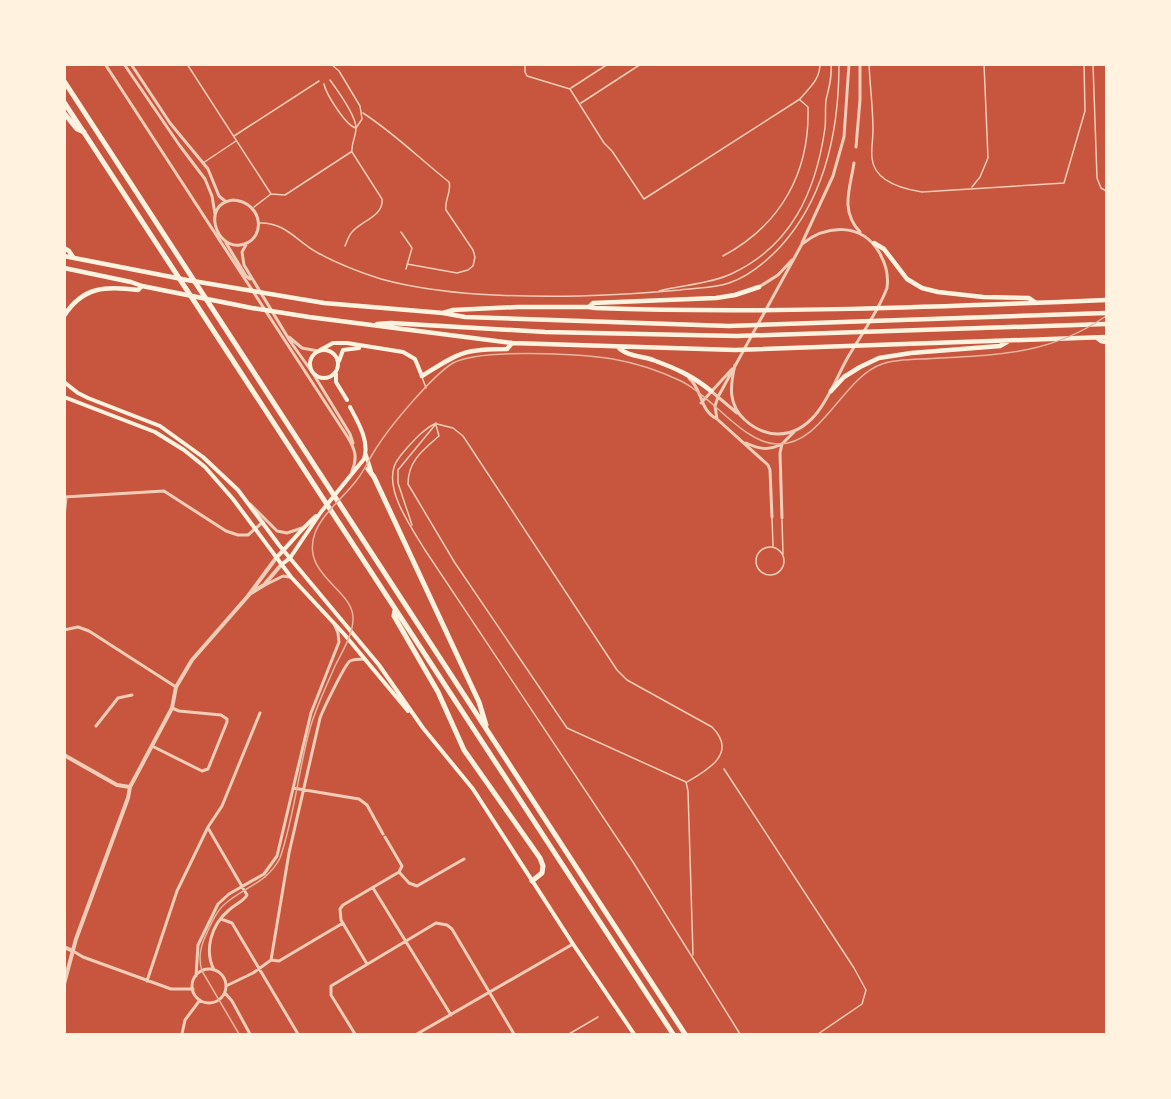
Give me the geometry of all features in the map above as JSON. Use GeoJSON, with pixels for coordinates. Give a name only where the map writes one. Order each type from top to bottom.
{"type":"FeatureCollection","features":[{"type":"Feature","properties":{"kind":"highway"},"geometry":{"type":"LineString","coordinates":[[64,81],[685,1035]]}},
{"type":"Feature","properties":{"kind":"highway"},"geometry":{"type":"LineString","coordinates":[[64,102],[673,1035]]}},
{"type":"Feature","properties":{"kind":"highway"},"geometry":{"type":"LineString","coordinates":[[64,113],[77,129],[85,132]]}},
{"type":"Feature","properties":{"kind":"highway"},"geometry":{"type":"LineString","coordinates":[[874,243],[884,249],[907,279],[922,288],[983,297],[1029,298],[1036,303]]}},
{"type":"Feature","properties":{"kind":"highway"},"geometry":{"type":"LineString","coordinates":[[64,248],[73,258]]}},
{"type":"Feature","properties":{"kind":"highway"},"geometry":{"type":"LineString","coordinates":[[64,256],[324,303],[519,320],[729,326],[1107,313]]}},
{"type":"Feature","properties":{"kind":"highway"},"geometry":{"type":"LineString","coordinates":[[64,268],[252,308],[371,324],[391,329],[512,343],[735,350],[1107,337]]}},
{"type":"Feature","properties":{"kind":"highway"},"geometry":{"type":"LineString","coordinates":[[64,316],[77,300],[91,292],[113,288],[138,290],[142,286]]}},
{"type":"Feature","properties":{"kind":"highway"},"geometry":{"type":"LineString","coordinates":[[589,307],[594,303],[735,296],[759,288]]}},
{"type":"Feature","properties":{"kind":"highway"},"geometry":{"type":"LineString","coordinates":[[443,313],[453,310],[518,307],[677,311],[787,310],[1107,300]]}},
{"type":"Feature","properties":{"kind":"highway"},"geometry":{"type":"LineString","coordinates":[[371,324],[391,323],[545,332],[737,336],[1107,324]]}},
{"type":"Feature","properties":{"kind":"highway"},"geometry":{"type":"LineString","coordinates":[[1097,338],[1107,342]]}},
{"type":"Feature","properties":{"kind":"highway"},"geometry":{"type":"LineString","coordinates":[[831,391],[852,372],[879,358],[910,353],[1000,346],[1007,341]]}},
{"type":"Feature","properties":{"kind":"highway"},"geometry":{"type":"LineString","coordinates":[[422,376],[458,354],[475,350],[507,349],[512,343]]}},
{"type":"Feature","properties":{"kind":"highway"},"geometry":{"type":"LineString","coordinates":[[618,347],[625,352],[689,374],[711,391]]}},
{"type":"Feature","properties":{"kind":"highway"},"geometry":{"type":"LineString","coordinates":[[370,470],[479,702],[487,728]]}},
{"type":"Feature","properties":{"kind":"highway"},"geometry":{"type":"LineString","coordinates":[[395,610],[394,616],[438,692],[464,750],[540,858],[543,866],[542,873],[532,881]]}},
{"type":"Feature","properties":{"kind":"main road"},"geometry":{"type":"LineString","coordinates":[[336,373],[325,379],[313,373],[310,361],[313,354],[336,342],[408,354],[417,362],[422,376]]}},
{"type":"Feature","properties":{"kind":"main road"},"geometry":{"type":"LineString","coordinates":[[347,400],[336,382],[340,354],[343,350],[366,347]]}},
{"type":"Feature","properties":{"kind":"main road"},"geometry":{"type":"LineString","coordinates":[[319,351],[332,352],[338,362]]}},
{"type":"Feature","properties":{"kind":"main road"},"geometry":{"type":"LineString","coordinates":[[64,382],[88,398],[160,426],[203,457],[238,490],[290,558],[379,664],[423,728]]}},
{"type":"Feature","properties":{"kind":"main road"},"geometry":{"type":"LineString","coordinates":[[64,396],[139,424],[184,450],[216,479],[281,565],[365,659],[473,789],[634,1035]]}},
{"type":"Feature","properties":{"kind":"main road"},"geometry":{"type":"LineString","coordinates":[[350,407],[364,439],[370,470],[356,468]]}},
{"type":"Feature","properties":{"kind":"main road"},"geometry":{"type":"LineString","coordinates":[[281,565],[290,558],[321,512],[350,477],[366,453]]}},
{"type":"Feature","properties":{"kind":"main road"},"geometry":{"type":"LineString","coordinates":[[276,558],[302,528],[321,512]]}},
{"type":"Feature","properties":{"kind":"street"},"geometry":{"type":"LineString","coordinates":[[105,64],[355,450]]}},
{"type":"Feature","properties":{"kind":"street"},"geometry":{"type":"LineString","coordinates":[[124,64],[161,120],[205,178],[213,196],[216,226],[246,276],[252,280]]}},
{"type":"Feature","properties":{"kind":"street"},"geometry":{"type":"LineString","coordinates":[[130,64],[170,123],[208,170],[219,196],[225,201]]}},
{"type":"Feature","properties":{"kind":"street"},"geometry":{"type":"LineString","coordinates":[[701,403],[738,361],[802,244],[830,183],[842,147],[846,122],[849,64]]}},
{"type":"Feature","properties":{"kind":"street"},"geometry":{"type":"LineString","coordinates":[[856,147],[861,100],[860,64]]}},
{"type":"Feature","properties":{"kind":"street"},"geometry":{"type":"LineString","coordinates":[[744,442],[759,449],[773,449],[810,421],[831,391],[846,360],[884,297],[888,280],[887,272],[874,243],[851,221],[847,207],[854,163]]}},
{"type":"Feature","properties":{"kind":"street"},"geometry":{"type":"LineString","coordinates":[[215,214],[225,201],[240,200],[253,208],[258,222],[257,232],[243,249],[242,259],[252,280],[313,373],[350,435],[355,450],[356,468]]}},
{"type":"Feature","properties":{"kind":"street"},"geometry":{"type":"LineString","coordinates":[[802,244],[810,237],[830,230],[849,229],[862,234]]}},
{"type":"Feature","properties":{"kind":"street"},"geometry":{"type":"LineString","coordinates":[[224,240],[235,245],[247,243]]}},
{"type":"Feature","properties":{"kind":"street"},"geometry":{"type":"LineString","coordinates":[[759,288],[778,275],[795,256]]}},
{"type":"Feature","properties":{"kind":"street"},"geometry":{"type":"LineString","coordinates":[[286,334],[302,348],[319,351]]}},
{"type":"Feature","properties":{"kind":"street"},"geometry":{"type":"LineString","coordinates":[[717,419],[715,406],[718,397],[735,365]]}},
{"type":"Feature","properties":{"kind":"street"},"geometry":{"type":"LineString","coordinates":[[735,365],[731,392],[734,405],[742,417]]}},
{"type":"Feature","properties":{"kind":"street"},"geometry":{"type":"LineString","coordinates":[[669,366],[693,381],[701,403],[710,416],[717,419],[768,465],[772,517]]}},
{"type":"Feature","properties":{"kind":"street"},"geometry":{"type":"LineString","coordinates":[[711,391],[765,433],[794,432]]}},
{"type":"Feature","properties":{"kind":"street"},"geometry":{"type":"LineString","coordinates":[[782,444],[780,458],[782,518]]}},
{"type":"Feature","properties":{"kind":"street"},"geometry":{"type":"LineString","coordinates":[[64,517],[65,497],[160,490],[231,533],[248,536],[263,522]]}},
{"type":"Feature","properties":{"kind":"street"},"geometry":{"type":"LineString","coordinates":[[238,490],[277,531],[287,533],[302,528]]}},
{"type":"Feature","properties":{"kind":"street"},"geometry":{"type":"LineString","coordinates":[[64,984],[73,951],[129,798],[130,787],[172,708],[176,687],[192,660],[248,596],[276,558]]}},
{"type":"Feature","properties":{"kind":"street"},"geometry":{"type":"LineString","coordinates":[[264,585],[281,565]]}},
{"type":"Feature","properties":{"kind":"street"},"geometry":{"type":"LineString","coordinates":[[248,596],[283,576],[291,577]]}},
{"type":"Feature","properties":{"kind":"street"},"geometry":{"type":"LineString","coordinates":[[208,827],[242,886],[247,895],[221,919],[209,945],[210,962],[214,970],[223,976],[226,986],[225,993],[214,1002],[200,1000],[193,989],[198,945],[213,911],[224,898],[242,886],[264,874],[277,856],[310,713],[339,642],[334,624]]}},
{"type":"Feature","properties":{"kind":"street"},"geometry":{"type":"LineString","coordinates":[[64,630],[78,627],[89,631],[176,687]]}},
{"type":"Feature","properties":{"kind":"street"},"geometry":{"type":"LineString","coordinates":[[226,986],[271,960],[289,853],[316,732],[328,698],[349,662],[365,659]]}},
{"type":"Feature","properties":{"kind":"street"},"geometry":{"type":"LineString","coordinates":[[96,726],[117,698],[132,695]]}},
{"type":"Feature","properties":{"kind":"street"},"geometry":{"type":"LineString","coordinates":[[151,746],[202,771],[208,768],[227,719],[172,708]]}},
{"type":"Feature","properties":{"kind":"street"},"geometry":{"type":"LineString","coordinates":[[147,981],[174,898],[208,827],[222,807],[260,713]]}},
{"type":"Feature","properties":{"kind":"street"},"geometry":{"type":"LineString","coordinates":[[64,755],[117,785],[130,787]]}},
{"type":"Feature","properties":{"kind":"street"},"geometry":{"type":"LineString","coordinates":[[293,788],[363,801],[402,866],[399,872],[343,905],[339,912],[367,964]]}},
{"type":"Feature","properties":{"kind":"street"},"geometry":{"type":"LineString","coordinates":[[399,872],[409,884],[417,886],[464,859]]}},
{"type":"Feature","properties":{"kind":"street"},"geometry":{"type":"LineString","coordinates":[[373,888],[451,1015]]}},
{"type":"Feature","properties":{"kind":"street"},"geometry":{"type":"LineString","coordinates":[[221,919],[232,923],[298,1035]]}},
{"type":"Feature","properties":{"kind":"street"},"geometry":{"type":"LineString","coordinates":[[271,960],[279,961],[343,923]]}},
{"type":"Feature","properties":{"kind":"street"},"geometry":{"type":"LineString","coordinates":[[356,1035],[335,1002],[330,991],[331,986],[431,925],[442,924],[452,929],[514,1035]]}},
{"type":"Feature","properties":{"kind":"street"},"geometry":{"type":"LineString","coordinates":[[417,1035],[573,944]]}},
{"type":"Feature","properties":{"kind":"street"},"geometry":{"type":"LineString","coordinates":[[64,946],[85,958],[147,981],[174,990],[193,989]]}},
{"type":"Feature","properties":{"kind":"street"},"geometry":{"type":"LineString","coordinates":[[196,976],[206,970],[214,970]]}},
{"type":"Feature","properties":{"kind":"street"},"geometry":{"type":"LineString","coordinates":[[225,993],[232,1001],[250,1035]]}},
{"type":"Feature","properties":{"kind":"street"},"geometry":{"type":"LineString","coordinates":[[182,1035],[185,1020],[200,1000]]}},
{"type":"Feature","properties":{"kind":"lane"},"geometry":{"type":"LineString","coordinates":[[187,64],[271,194]]}},
{"type":"Feature","properties":{"kind":"lane"},"geometry":{"type":"LineString","coordinates":[[331,64],[339,71],[363,113],[386,129],[448,182],[450,189],[445,204],[446,210],[473,250],[475,257],[473,266],[462,273],[407,264]]}},
{"type":"Feature","properties":{"kind":"lane"},"geometry":{"type":"LineString","coordinates":[[525,64],[527,76],[570,89],[604,143],[612,151],[644,199],[800,99],[816,81],[820,64]]}},
{"type":"Feature","properties":{"kind":"lane"},"geometry":{"type":"LineString","coordinates":[[570,89],[608,64]]}},
{"type":"Feature","properties":{"kind":"lane"},"geometry":{"type":"LineString","coordinates":[[579,104],[641,64]]}},
{"type":"Feature","properties":{"kind":"lane"},"geometry":{"type":"LineString","coordinates":[[653,293],[719,279],[732,274],[755,260],[784,234],[811,189],[823,139],[826,101],[831,83],[831,64]]}},
{"type":"Feature","properties":{"kind":"lane"},"geometry":{"type":"LineString","coordinates":[[258,222],[280,225],[304,245],[342,265],[398,282],[451,291],[532,296],[653,293],[721,285],[747,275],[765,262],[802,220],[823,177],[831,147],[838,100],[839,64]]}},
{"type":"Feature","properties":{"kind":"lane"},"geometry":{"type":"LineString","coordinates":[[869,64],[874,168],[882,177],[905,190],[922,192],[967,191],[980,177],[988,158],[984,64]]}},
{"type":"Feature","properties":{"kind":"lane"},"geometry":{"type":"LineString","coordinates":[[972,188],[1064,183],[1085,111],[1084,64]]}},
{"type":"Feature","properties":{"kind":"lane"},"geometry":{"type":"LineString","coordinates":[[1093,64],[1097,178],[1101,188],[1107,191]]}},
{"type":"Feature","properties":{"kind":"lane"},"geometry":{"type":"LineString","coordinates":[[330,80],[354,118],[356,128]]}},
{"type":"Feature","properties":{"kind":"lane"},"geometry":{"type":"LineString","coordinates":[[234,136],[319,81]]}},
{"type":"Feature","properties":{"kind":"lane"},"geometry":{"type":"LineString","coordinates":[[324,84],[326,91],[349,126],[356,128]]}},
{"type":"Feature","properties":{"kind":"lane"},"geometry":{"type":"LineString","coordinates":[[723,256],[740,247],[764,227],[775,216],[788,196],[800,169],[808,134],[808,107],[800,99]]}},
{"type":"Feature","properties":{"kind":"lane"},"geometry":{"type":"LineString","coordinates":[[345,246],[352,231],[380,210],[383,204],[352,152],[351,143],[363,113]]}},
{"type":"Feature","properties":{"kind":"lane"},"geometry":{"type":"LineString","coordinates":[[202,164],[237,140]]}},
{"type":"Feature","properties":{"kind":"lane"},"geometry":{"type":"LineString","coordinates":[[253,208],[271,194],[285,195],[352,152]]}},
{"type":"Feature","properties":{"kind":"lane"},"geometry":{"type":"LineString","coordinates":[[401,232],[412,248],[406,269]]}},
{"type":"Feature","properties":{"kind":"lane"},"geometry":{"type":"LineString","coordinates":[[422,376],[426,388]]}},
{"type":"Feature","properties":{"kind":"lane"},"geometry":{"type":"LineString","coordinates":[[414,531],[398,483],[398,471],[436,423]]}},
{"type":"Feature","properties":{"kind":"lane"},"geometry":{"type":"LineString","coordinates":[[436,423],[438,436],[420,453],[408,474],[408,484],[455,563],[567,728],[686,782]]}},
{"type":"Feature","properties":{"kind":"lane"},"geometry":{"type":"LineString","coordinates":[[686,782],[717,761],[721,750],[720,735],[712,727],[627,680],[617,670],[463,436],[453,428],[436,423],[428,428],[398,459],[392,476],[395,495],[414,531],[693,956],[740,1035]]}},
{"type":"Feature","properties":{"kind":"lane"},"geometry":{"type":"LineString","coordinates":[[772,517],[773,548]]}},
{"type":"Feature","properties":{"kind":"lane"},"geometry":{"type":"LineString","coordinates":[[782,518],[784,563],[781,571],[774,575],[762,573],[757,566],[757,556],[763,549],[773,548],[783,555]]}},
{"type":"Feature","properties":{"kind":"lane"},"geometry":{"type":"LineString","coordinates":[[724,769],[859,974],[866,990],[862,1004],[818,1035]]}},
{"type":"Feature","properties":{"kind":"lane"},"geometry":{"type":"LineString","coordinates":[[686,782],[693,956]]}},
{"type":"Feature","properties":{"kind":"lane"},"geometry":{"type":"LineString","coordinates":[[569,1035],[598,1017]]}},
{"type":"Feature","properties":{"kind":"tram line"},"geometry":{"type":"LineString","coordinates":[[239,1034],[202,971],[201,948],[222,906],[263,879],[280,858],[289,827],[311,723],[347,642],[353,623],[350,607],[345,598],[320,570],[314,559],[312,547],[315,533],[323,518],[354,484],[393,425],[413,400],[445,369],[467,358],[507,354],[578,355],[622,361],[681,381],[752,436],[777,444],[793,442],[807,434],[855,383],[882,364],[903,360],[1026,350],[1066,338],[1106,316]]}}]}
